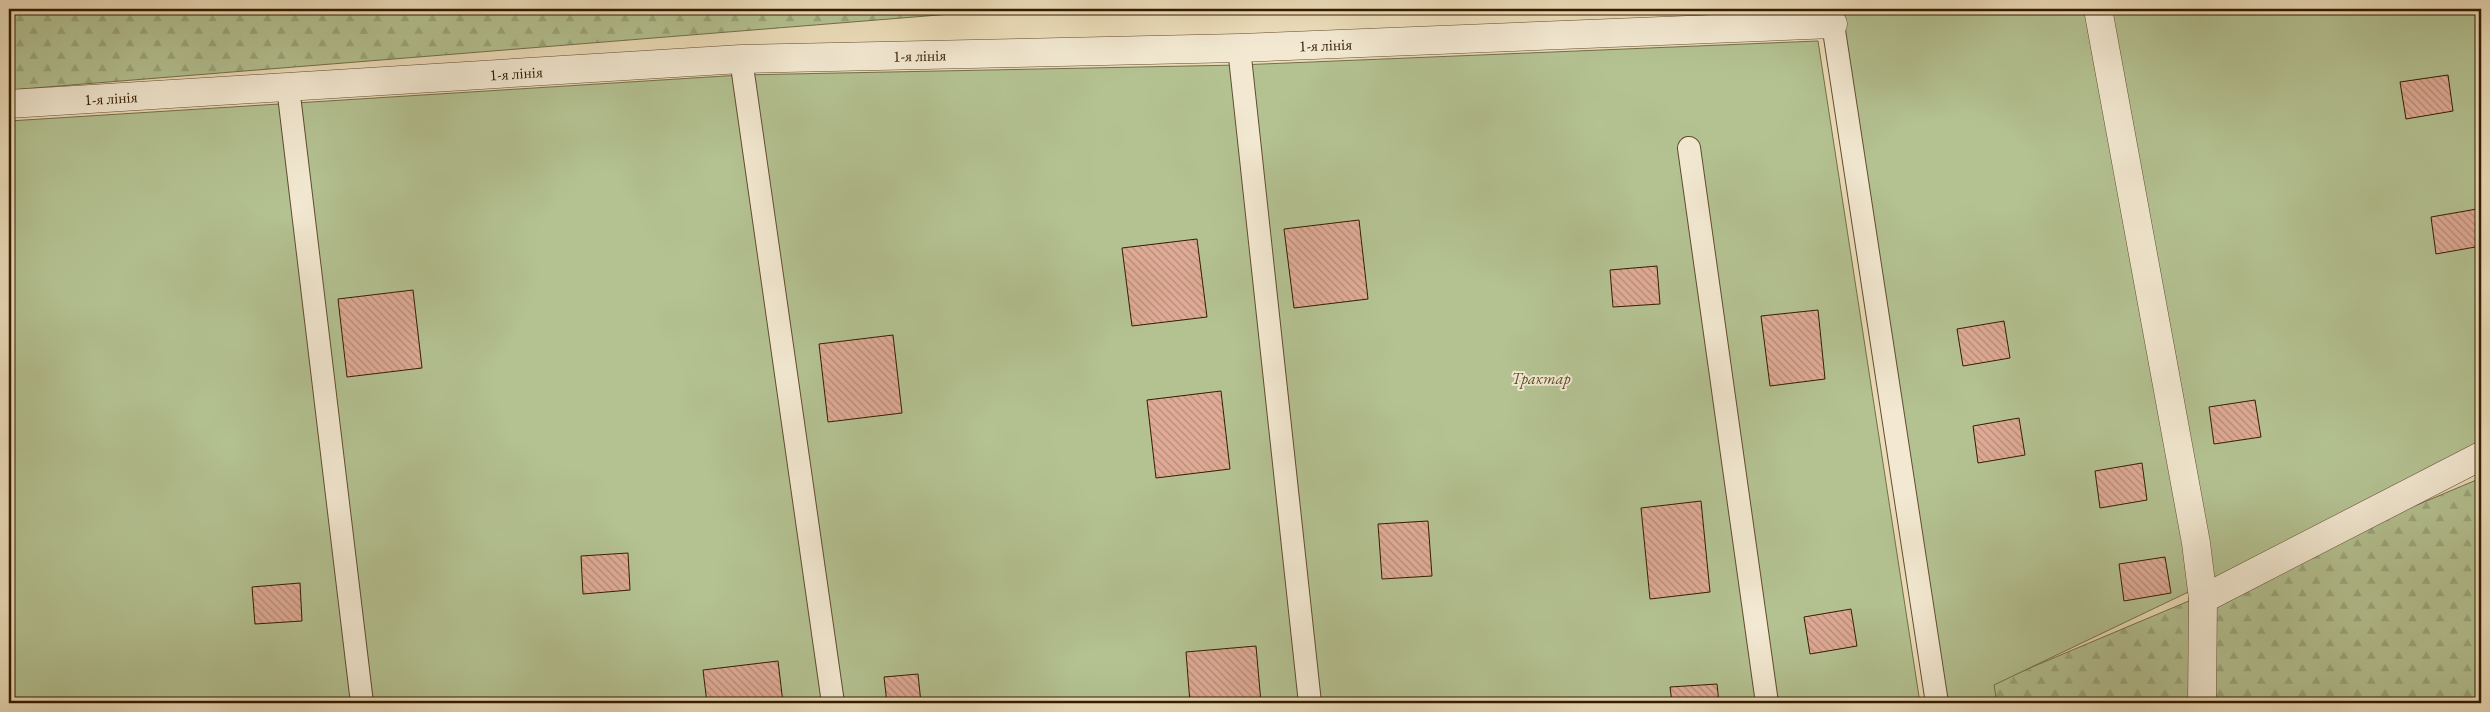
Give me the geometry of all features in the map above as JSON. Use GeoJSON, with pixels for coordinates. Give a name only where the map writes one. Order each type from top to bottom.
{"type":"FeatureCollection","features":[{"type":"Feature","properties":{"kind":"street"},"geometry":{"type":"LineString","coordinates":[[2098,9],[2196,543],[2203,599],[2202,703]]}},
{"type":"Feature","properties":{"kind":"street","name":"1-я лінія"},"geometry":{"type":"LineString","coordinates":[[9,104],[741,59],[1239,48],[1833,24]]}},
{"type":"Feature","properties":{"kind":"street"},"geometry":{"type":"LineString","coordinates":[[2203,599],[2481,456]]}},
{"type":"Feature","properties":{"kind":"lane"},"geometry":{"type":"LineString","coordinates":[[1833,24],[1937,703]]}},
{"type":"Feature","properties":{"kind":"lane"},"geometry":{"type":"LineString","coordinates":[[1239,48],[1310,703]]}},
{"type":"Feature","properties":{"kind":"lane"},"geometry":{"type":"LineString","coordinates":[[741,59],[833,703]]}},
{"type":"Feature","properties":{"kind":"lane"},"geometry":{"type":"LineString","coordinates":[[288,86],[362,703]]}},
{"type":"Feature","properties":{"kind":"lane"},"geometry":{"type":"LineString","coordinates":[[1689,148],[1767,703]]}},
{"type":"Feature","properties":{"kind":"green space"},"geometry":{"type":"Polygon","coordinates":[[[9,9],[1013,9],[9,90],[9,9]]]}},
{"type":"Feature","properties":{"kind":"green space"},"geometry":{"type":"Polygon","coordinates":[[[1832,9],[2481,9],[2481,452],[1994,685],[1997,703],[1937,703],[1832,9]]]}},
{"type":"Feature","properties":{"kind":"green space","name":"Трактар"},"geometry":{"type":"Polygon","coordinates":[[[1818,41],[1920,703],[9,703],[9,121],[741,75],[1239,65],[1818,41]]]}},
{"type":"Feature","properties":{"kind":"green space"},"geometry":{"type":"Polygon","coordinates":[[[2481,478],[2481,703],[1992,703],[1987,686],[2481,478]]]}},
{"type":"Feature","properties":{"kind":"building"},"geometry":{"type":"Polygon","coordinates":[[[2448,75],[2453,111],[2406,119],[2400,82],[2448,75]]]}},
{"type":"Feature","properties":{"kind":"building"},"geometry":{"type":"Polygon","coordinates":[[[2477,209],[2481,246],[2436,254],[2431,217],[2477,209]]]}},
{"type":"Feature","properties":{"kind":"building"},"geometry":{"type":"Polygon","coordinates":[[[1359,220],[1368,299],[1294,308],[1284,229],[1359,220]]]}},
{"type":"Feature","properties":{"kind":"building"},"geometry":{"type":"Polygon","coordinates":[[[1197,239],[1207,317],[1132,326],[1122,248],[1197,239]]]}},
{"type":"Feature","properties":{"kind":"building"},"geometry":{"type":"Polygon","coordinates":[[[1657,266],[1660,304],[1613,307],[1610,270],[1657,266]]]}},
{"type":"Feature","properties":{"kind":"building"},"geometry":{"type":"Polygon","coordinates":[[[413,290],[422,368],[347,377],[338,299],[413,290]]]}},
{"type":"Feature","properties":{"kind":"building"},"geometry":{"type":"Polygon","coordinates":[[[1818,310],[1825,379],[1770,386],[1761,316],[1818,310]]]}},
{"type":"Feature","properties":{"kind":"building"},"geometry":{"type":"Polygon","coordinates":[[[2004,321],[2010,358],[1963,366],[1957,329],[2004,321]]]}},
{"type":"Feature","properties":{"kind":"building"},"geometry":{"type":"Polygon","coordinates":[[[893,335],[902,413],[828,422],[819,344],[893,335]]]}},
{"type":"Feature","properties":{"kind":"building"},"geometry":{"type":"Polygon","coordinates":[[[1221,391],[1230,469],[1156,478],[1147,400],[1221,391]]]}},
{"type":"Feature","properties":{"kind":"building"},"geometry":{"type":"Polygon","coordinates":[[[2255,400],[2261,437],[2214,444],[2209,407],[2255,400]]]}},
{"type":"Feature","properties":{"kind":"building"},"geometry":{"type":"Polygon","coordinates":[[[2019,418],[2025,455],[1978,463],[1973,426],[2019,418]]]}},
{"type":"Feature","properties":{"kind":"building"},"geometry":{"type":"Polygon","coordinates":[[[2142,463],[2147,500],[2100,508],[2095,471],[2142,463]]]}},
{"type":"Feature","properties":{"kind":"building"},"geometry":{"type":"Polygon","coordinates":[[[1701,501],[1710,592],[1650,599],[1641,508],[1701,501]]]}},
{"type":"Feature","properties":{"kind":"building"},"geometry":{"type":"Polygon","coordinates":[[[1428,521],[1432,576],[1382,579],[1378,524],[1428,521]]]}},
{"type":"Feature","properties":{"kind":"building"},"geometry":{"type":"Polygon","coordinates":[[[628,553],[630,590],[583,594],[581,556],[628,553]]]}},
{"type":"Feature","properties":{"kind":"building"},"geometry":{"type":"Polygon","coordinates":[[[2165,557],[2171,593],[2124,601],[2119,564],[2165,557]]]}},
{"type":"Feature","properties":{"kind":"building"},"geometry":{"type":"Polygon","coordinates":[[[300,583],[302,621],[255,624],[252,587],[300,583]]]}},
{"type":"Feature","properties":{"kind":"building"},"geometry":{"type":"Polygon","coordinates":[[[1851,609],[1857,646],[1810,654],[1804,617],[1851,609]]]}},
{"type":"Feature","properties":{"kind":"building"},"geometry":{"type":"Polygon","coordinates":[[[1256,646],[1261,703],[1190,703],[1186,652],[1256,646]]]}},
{"type":"Feature","properties":{"kind":"building"},"geometry":{"type":"Polygon","coordinates":[[[778,661],[783,703],[707,703],[703,670],[778,661]]]}},
{"type":"Feature","properties":{"kind":"building"},"geometry":{"type":"Polygon","coordinates":[[[918,674],[921,703],[887,703],[884,677],[918,674]]]}},
{"type":"Feature","properties":{"kind":"building"},"geometry":{"type":"Polygon","coordinates":[[[1717,684],[1719,703],[1672,703],[1670,687],[1717,684]]]}}]}
